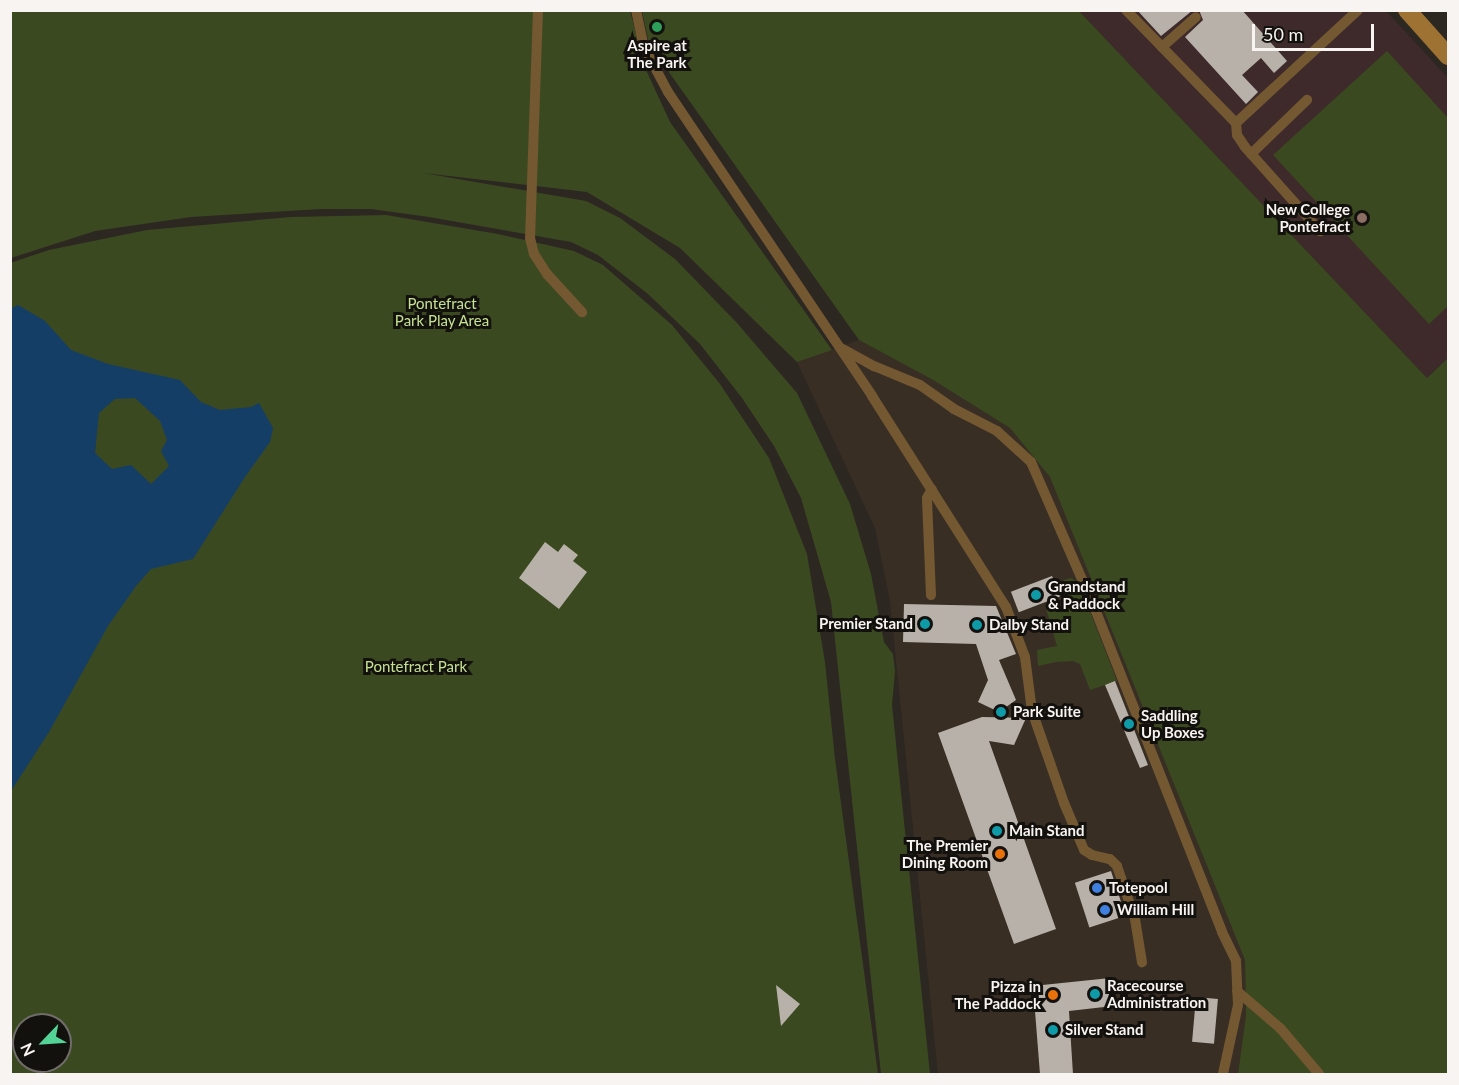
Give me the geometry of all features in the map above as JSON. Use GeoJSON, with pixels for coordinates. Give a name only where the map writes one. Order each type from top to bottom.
{"type":"FeatureCollection","features":[{"type":"Feature","properties":{"kind":"main road"},"geometry":{"type":"LineString","coordinates":[[1407,10],[1449,56]]}},
{"type":"Feature","properties":{"kind":"lane"},"geometry":{"type":"LineString","coordinates":[[538,10],[530,238],[534,254],[547,274],[582,312]]}},
{"type":"Feature","properties":{"kind":"lane"},"geometry":{"type":"LineString","coordinates":[[636,10],[644,47],[668,92],[932,489],[1006,607],[1024,651],[1032,711],[1064,803],[1084,850],[1092,855],[1110,859],[1117,866],[1135,919],[1142,962]]}},
{"type":"Feature","properties":{"kind":"lane"},"geometry":{"type":"LineString","coordinates":[[1126,10],[1236,123],[1237,135],[1251,154],[1320,231]]}},
{"type":"Feature","properties":{"kind":"lane"},"geometry":{"type":"LineString","coordinates":[[1236,123],[1358,10]]}},
{"type":"Feature","properties":{"kind":"lane"},"geometry":{"type":"LineString","coordinates":[[1162,47],[1196,17]]}},
{"type":"Feature","properties":{"kind":"lane"},"geometry":{"type":"LineString","coordinates":[[1251,154],[1307,100]]}},
{"type":"Feature","properties":{"kind":"lane"},"geometry":{"type":"LineString","coordinates":[[837,346],[874,366],[920,385],[954,409],[997,431],[1031,462],[1095,609],[1222,932],[1236,961],[1238,1005],[1223,1074]]}},
{"type":"Feature","properties":{"kind":"lane"},"geometry":{"type":"LineString","coordinates":[[931,595],[927,498],[932,489]]}},
{"type":"Feature","properties":{"kind":"lane"},"geometry":{"type":"LineString","coordinates":[[1238,991],[1281,1029],[1319,1074]]}},
{"type":"Feature","properties":{"kind":"shaded area","name":"New College Pontefract"},"geometry":{"type":"Polygon","coordinates":[[[1079,11],[1386,11],[1448,78],[1448,358],[1427,378],[1079,11]]]}},
{"type":"Feature","properties":{"kind":"shaded area"},"geometry":{"type":"Polygon","coordinates":[[[859,340],[933,380],[1010,428],[1050,476],[1245,960],[1246,1015],[1238,1074],[938,1074],[890,601],[875,528],[797,362],[859,340]]]}},
{"type":"Feature","properties":{"kind":"green space"},"geometry":{"type":"Polygon","coordinates":[[[11,11],[630,11],[646,70],[670,122],[832,350],[797,362],[680,248],[587,192],[423,173],[586,201],[620,218],[675,259],[737,323],[797,393],[850,504],[871,574],[884,642],[893,654],[895,671],[892,705],[930,1074],[881,1074],[831,602],[801,498],[774,446],[742,398],[700,344],[648,294],[598,255],[571,242],[371,209],[321,209],[191,217],[95,231],[11,258],[11,11]]]}},
{"type":"Feature","properties":{"kind":"green space"},"geometry":{"type":"Polygon","coordinates":[[[642,11],[1079,11],[1427,378],[1448,358],[1448,1074],[1238,1074],[1246,1015],[1245,960],[1050,477],[1010,428],[933,380],[859,340],[649,44],[642,11]]]}},
{"type":"Feature","properties":{"kind":"green space"},"geometry":{"type":"Polygon","coordinates":[[[1387,51],[1448,118],[1448,306],[1429,324],[1273,155],[1387,51]]]}},
{"type":"Feature","properties":{"kind":"green space","name":"Pontefract Park"},"geometry":{"type":"Polygon","coordinates":[[[386,215],[498,234],[574,251],[603,265],[672,325],[720,384],[769,458],[807,554],[825,662],[835,759],[878,1074],[11,1074],[10,263],[49,250],[147,230],[291,217],[386,215]]]}},
{"type":"Feature","properties":{"kind":"green space"},"geometry":{"type":"Polygon","coordinates":[[[1071,578],[1079,583],[1117,681],[1090,690],[1080,664],[1073,661],[1038,666],[1037,650],[1057,646],[1046,609],[1067,599],[1064,580],[1071,578]]]}},
{"type":"Feature","properties":{"kind":"water"},"geometry":{"type":"Polygon","coordinates":[[[18,305],[45,321],[71,350],[108,364],[180,380],[201,402],[220,410],[251,407],[259,403],[273,428],[270,442],[193,559],[151,569],[136,586],[108,626],[49,732],[11,791],[10,309],[18,305]],[[135,398],[115,399],[99,413],[95,453],[112,469],[131,465],[151,484],[169,466],[161,451],[167,440],[160,421],[135,398]]]}},
{"type":"Feature","properties":{"kind":"building"},"geometry":{"type":"Polygon","coordinates":[[[1137,10],[1193,10],[1161,36],[1137,10]]]}},
{"type":"Feature","properties":{"kind":"building"},"geometry":{"type":"Polygon","coordinates":[[[1199,10],[1242,10],[1287,61],[1274,73],[1261,58],[1242,75],[1258,92],[1246,104],[1185,37],[1203,20],[1199,10]]]}},
{"type":"Feature","properties":{"kind":"building"},"geometry":{"type":"Polygon","coordinates":[[[545,542],[558,552],[564,544],[578,555],[573,561],[587,572],[559,609],[519,578],[545,542]]]}},
{"type":"Feature","properties":{"kind":"building","name":"Grandstand & Paddock"},"geometry":{"type":"Polygon","coordinates":[[[1052,576],[1060,597],[1019,612],[1011,592],[1052,576]]]}},
{"type":"Feature","properties":{"kind":"building"},"geometry":{"type":"Polygon","coordinates":[[[904,604],[996,606],[1016,654],[999,660],[1016,700],[999,712],[978,702],[988,680],[976,644],[903,642],[904,604]]]}},
{"type":"Feature","properties":{"kind":"building","name":"Saddling Up Boxes"},"geometry":{"type":"Polygon","coordinates":[[[1115,681],[1148,765],[1140,768],[1105,685],[1115,681]]]}},
{"type":"Feature","properties":{"kind":"building","name":"Main Stand"},"geometry":{"type":"Polygon","coordinates":[[[982,717],[1026,718],[1014,745],[989,741],[1056,929],[1014,944],[938,733],[982,717]]]}},
{"type":"Feature","properties":{"kind":"building"},"geometry":{"type":"Polygon","coordinates":[[[1111,871],[1126,916],[1089,927],[1075,883],[1111,871]]]}},
{"type":"Feature","properties":{"kind":"building","name":"Silver Stand"},"geometry":{"type":"Polygon","coordinates":[[[1110,978],[1113,1006],[1069,1011],[1073,1074],[1040,1074],[1033,986],[1110,978]]]}},
{"type":"Feature","properties":{"kind":"building"},"geometry":{"type":"Polygon","coordinates":[[[776,985],[800,1004],[781,1026],[776,985]]]}},
{"type":"Feature","properties":{"kind":"building"},"geometry":{"type":"Polygon","coordinates":[[[1196,997],[1218,999],[1214,1044],[1192,1042],[1196,997]]]}},
{"type":"Feature","properties":{"kind":"place","name":"Aspire at The Park"},"geometry":{"type":"Point","coordinates":[657,27]}},
{"type":"Feature","properties":{"kind":"place","name":"New College Pontefract"},"geometry":{"type":"Point","coordinates":[1362,218]}},
{"type":"Feature","properties":{"kind":"place","name":"Grandstand & Paddock"},"geometry":{"type":"Point","coordinates":[1036,595]}},
{"type":"Feature","properties":{"kind":"place","name":"Premier Stand"},"geometry":{"type":"Point","coordinates":[925,624]}},
{"type":"Feature","properties":{"kind":"place","name":"Dalby Stand"},"geometry":{"type":"Point","coordinates":[977,625]}},
{"type":"Feature","properties":{"kind":"place","name":"Park Suite"},"geometry":{"type":"Point","coordinates":[1001,712]}},
{"type":"Feature","properties":{"kind":"place","name":"Saddling Up Boxes"},"geometry":{"type":"Point","coordinates":[1129,724]}},
{"type":"Feature","properties":{"kind":"place","name":"Main Stand"},"geometry":{"type":"Point","coordinates":[997,831]}},
{"type":"Feature","properties":{"kind":"place","name":"The Premier Dining Room"},"geometry":{"type":"Point","coordinates":[1000,854]}},
{"type":"Feature","properties":{"kind":"place","name":"Totepool"},"geometry":{"type":"Point","coordinates":[1097,888]}},
{"type":"Feature","properties":{"kind":"place","name":"William Hill"},"geometry":{"type":"Point","coordinates":[1105,910]}},
{"type":"Feature","properties":{"kind":"place","name":"Racecourse Administration"},"geometry":{"type":"Point","coordinates":[1095,994]}},
{"type":"Feature","properties":{"kind":"place","name":"Pizza in The Paddock"},"geometry":{"type":"Point","coordinates":[1053,995]}},
{"type":"Feature","properties":{"kind":"place","name":"Silver Stand"},"geometry":{"type":"Point","coordinates":[1053,1030]}},
{"type":"Feature","properties":{"kind":"park label","name":"Pontefract Park Play Area"},"geometry":{"type":"Point","coordinates":[442,312]}}]}
